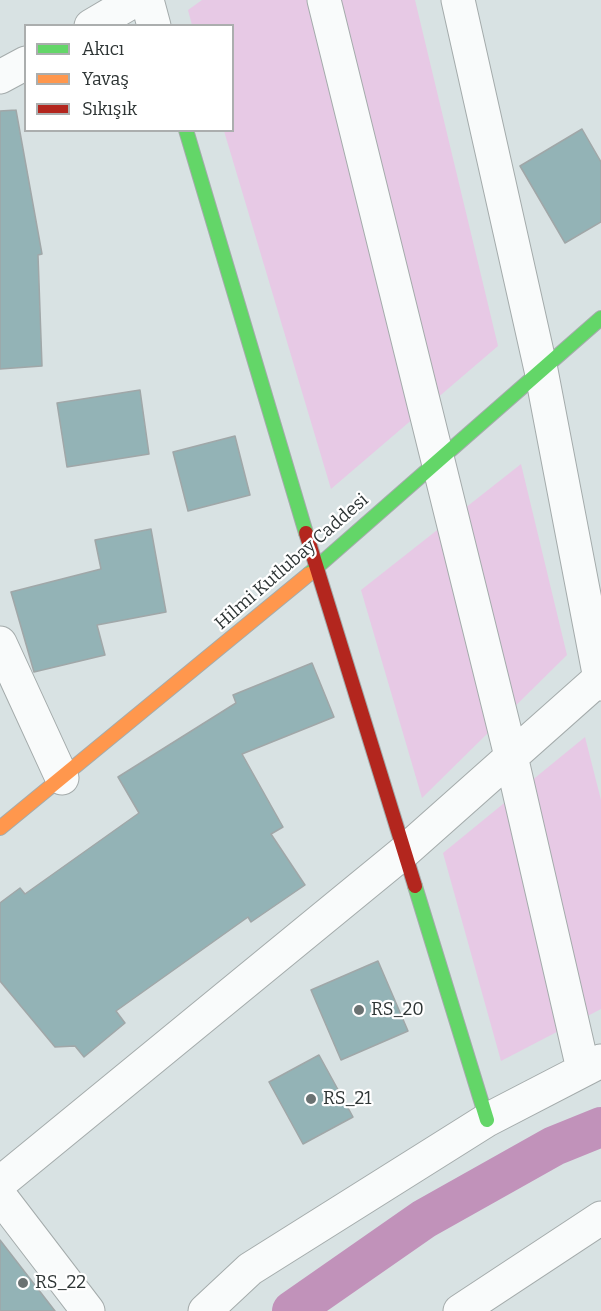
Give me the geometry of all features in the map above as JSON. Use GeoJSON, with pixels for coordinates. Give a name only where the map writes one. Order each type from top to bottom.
{"type":"FeatureCollection","features":[{"type":"Feature","properties":{"kind":"street"},"geometry":{"type":"LineString","coordinates":[[94,24],[135,0]]}},
{"type":"Feature","properties":{"kind":"street"},"geometry":{"type":"LineString","coordinates":[[147,0],[153,24]]}},
{"type":"Feature","properties":{"kind":"street"},"geometry":{"type":"LineString","coordinates":[[205,1311],[250,1269],[487,1120],[592,1065],[511,756],[324,0]]}},
{"type":"Feature","properties":{"kind":"street"},"geometry":{"type":"LineString","coordinates":[[0,1183],[404,852],[601,679],[542,370],[458,0]]}},
{"type":"Feature","properties":{"kind":"street"},"geometry":{"type":"LineString","coordinates":[[0,77],[24,64]]}},
{"type":"Feature","properties":{"kind":"street"},"geometry":{"type":"LineString","coordinates":[[187,132],[316,567],[487,1120]]}},
{"type":"Feature","properties":{"kind":"street","name":"Hilmi Kutlubay Caddesi"},"geometry":{"type":"LineString","coordinates":[[0,828],[316,567],[601,318]]}},
{"type":"Feature","properties":{"kind":"street"},"geometry":{"type":"LineString","coordinates":[[0,643],[62,778]]}},
{"type":"Feature","properties":{"kind":"street"},"geometry":{"type":"LineString","coordinates":[[0,1196],[88,1311]]}},
{"type":"Feature","properties":{"kind":"street"},"geometry":{"type":"LineString","coordinates":[[460,1311],[601,1218]]}},
{"type":"Feature","properties":{"kind":"shaded area"},"geometry":{"type":"Polygon","coordinates":[[[202,0],[415,0],[498,346],[331,489],[224,132],[234,132],[234,24],[192,24],[188,10],[202,0]]]}},
{"type":"Feature","properties":{"kind":"shaded area"},"geometry":{"type":"Polygon","coordinates":[[[521,464],[567,655],[422,798],[361,590],[521,464]]]}},
{"type":"Feature","properties":{"kind":"shaded area"},"geometry":{"type":"Polygon","coordinates":[[[585,737],[601,800],[601,1009],[501,1061],[443,853],[585,737]]]}},
{"type":"Feature","properties":{"kind":"building"},"geometry":{"type":"Polygon","coordinates":[[[16,110],[42,254],[38,255],[42,366],[0,369],[0,111],[16,110]]]}},
{"type":"Feature","properties":{"kind":"building"},"geometry":{"type":"Polygon","coordinates":[[[582,129],[601,162],[601,222],[565,243],[520,166],[582,129]]]}},
{"type":"Feature","properties":{"kind":"building"},"geometry":{"type":"Polygon","coordinates":[[[140,390],[149,454],[67,467],[57,403],[140,390]]]}},
{"type":"Feature","properties":{"kind":"building"},"geometry":{"type":"Polygon","coordinates":[[[235,436],[250,495],[188,511],[173,452],[235,436]]]}},
{"type":"Feature","properties":{"kind":"building"},"geometry":{"type":"Polygon","coordinates":[[[151,529],[166,612],[97,625],[105,655],[34,672],[11,592],[101,569],[95,540],[151,529]]]}},
{"type":"Feature","properties":{"kind":"building"},"geometry":{"type":"Polygon","coordinates":[[[312,663],[334,717],[242,754],[283,827],[271,834],[305,885],[251,922],[248,917],[116,1011],[125,1023],[84,1057],[75,1046],[55,1047],[0,981],[0,903],[20,888],[25,894],[139,813],[118,777],[236,703],[233,695],[312,663]]]}},
{"type":"Feature","properties":{"kind":"building","name":"RS_20"},"geometry":{"type":"Polygon","coordinates":[[[378,961],[408,1031],[341,1060],[311,990],[378,961]]]}},
{"type":"Feature","properties":{"kind":"building","name":"RS_21"},"geometry":{"type":"Polygon","coordinates":[[[319,1055],[353,1117],[303,1144],[269,1082],[319,1055]]]}},
{"type":"Feature","properties":{"kind":"building","name":"RS_22"},"geometry":{"type":"Polygon","coordinates":[[[0,1240],[55,1311],[0,1311],[0,1240]]]}},
{"type":"Feature","properties":{"kind":"waterway"},"geometry":{"type":"LineString","coordinates":[[292,1311],[424,1219],[554,1146],[601,1127]]}},
{"type":"Feature","properties":{"kind":"traffic: fast"},"geometry":{"type":"LineString","coordinates":[[187,132],[306,533]]}},
{"type":"Feature","properties":{"kind":"traffic: fast"},"geometry":{"type":"LineString","coordinates":[[309,574],[601,318]]}},
{"type":"Feature","properties":{"kind":"traffic: fast"},"geometry":{"type":"LineString","coordinates":[[415,886],[487,1120]]}},
{"type":"Feature","properties":{"kind":"traffic: slow"},"geometry":{"type":"LineString","coordinates":[[0,828],[309,574]]}},
{"type":"Feature","properties":{"kind":"traffic: jam"},"geometry":{"type":"LineString","coordinates":[[306,533],[415,886]]}},
{"type":"Feature","properties":{"kind":"place","name":"RS_20"},"geometry":{"type":"Point","coordinates":[359,1010]}},
{"type":"Feature","properties":{"kind":"place","name":"RS_21"},"geometry":{"type":"Point","coordinates":[311,1099]}},
{"type":"Feature","properties":{"kind":"place","name":"RS_22"},"geometry":{"type":"Point","coordinates":[23,1283]}}]}
